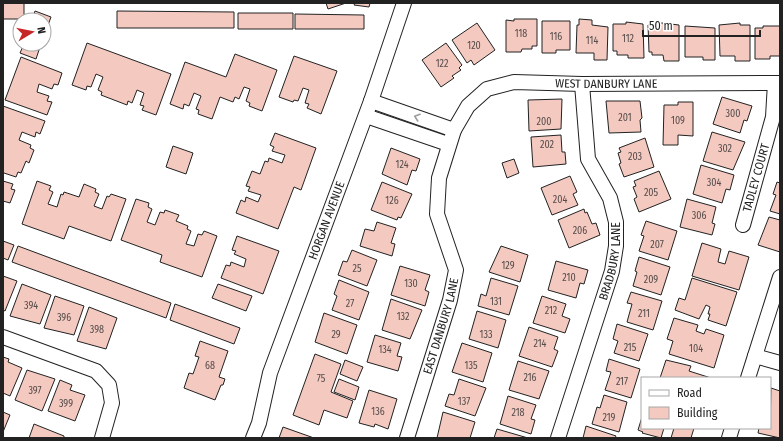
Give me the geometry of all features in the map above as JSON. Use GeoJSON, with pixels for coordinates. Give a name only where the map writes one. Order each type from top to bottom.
{"type":"FeatureCollection","features":[{"type":"Feature","properties":{"kind":"street","name":"HORGAN AVENUE"},"geometry":{"type":"LineString","coordinates":[[253,438],[259,424],[270,373],[372,101],[404,3]]}},
{"type":"Feature","properties":{"kind":"street","name":"WEST DANBURY LANE"},"geometry":{"type":"LineString","coordinates":[[448,144],[454,130],[468,106],[486,89],[514,82],[582,84],[778,83]]}},
{"type":"Feature","properties":{"kind":"street","name":"TADLEY COURT"},"geometry":{"type":"LineString","coordinates":[[743,225],[772,117],[778,83]]}},
{"type":"Feature","properties":{"kind":"street","name":"BRADBURY LANE"},"geometry":{"type":"LineString","coordinates":[[558,438],[612,271],[616,246],[616,222],[610,198],[588,159],[582,84]]}},
{"type":"Feature","properties":{"kind":"street"},"geometry":{"type":"LineString","coordinates":[[372,101],[454,130]]}},
{"type":"Feature","properties":{"kind":"street"},"geometry":{"type":"LineString","coordinates":[[366,116],[448,144]]}},
{"type":"Feature","properties":{"kind":"street","name":"EAST DANBURY LANE"},"geometry":{"type":"LineString","coordinates":[[407,438],[450,300],[456,270],[437,214],[439,178],[448,144]]}},
{"type":"Feature","properties":{"kind":"street"},"geometry":{"type":"LineString","coordinates":[[748,377],[780,277]]}},
{"type":"Feature","properties":{"kind":"street"},"geometry":{"type":"LineString","coordinates":[[3,337],[96,371],[109,385],[112,403],[102,438]]}},
{"type":"Feature","properties":{"kind":"street"},"geometry":{"type":"LineString","coordinates":[[755,356],[780,363]]}},
{"type":"Feature","properties":{"kind":"building"},"geometry":{"type":"Polygon","coordinates":[[[3,3],[24,3],[24,12],[12,12],[12,19],[3,19],[3,3]]]}},
{"type":"Feature","properties":{"kind":"building"},"geometry":{"type":"Polygon","coordinates":[[[326,3],[346,3],[328,9],[326,3]]]}},
{"type":"Feature","properties":{"kind":"building"},"geometry":{"type":"Polygon","coordinates":[[[355,3],[370,3],[369,7],[354,5],[355,3]]]}},
{"type":"Feature","properties":{"kind":"building"},"geometry":{"type":"Polygon","coordinates":[[[117,11],[234,12],[234,28],[117,28],[117,11]]]}},
{"type":"Feature","properties":{"kind":"building"},"geometry":{"type":"Polygon","coordinates":[[[238,13],[293,13],[293,29],[238,29],[238,13]]]}},
{"type":"Feature","properties":{"kind":"building"},"geometry":{"type":"Polygon","coordinates":[[[295,14],[364,15],[364,29],[295,29],[295,14]]]}},
{"type":"Feature","properties":{"kind":"building"},"geometry":{"type":"Polygon","coordinates":[[[514,19],[537,19],[537,46],[532,46],[532,49],[522,49],[521,52],[506,52],[506,20],[514,21],[514,19]]]}},
{"type":"Feature","properties":{"kind":"building"},"geometry":{"type":"Polygon","coordinates":[[[579,19],[592,20],[592,25],[608,27],[607,60],[594,60],[594,53],[576,53],[577,25],[579,25],[579,19]]]}},
{"type":"Feature","properties":{"kind":"building"},"geometry":{"type":"Polygon","coordinates":[[[542,21],[570,21],[570,50],[556,50],[556,53],[542,53],[542,21]]]}},
{"type":"Feature","properties":{"kind":"building"},"geometry":{"type":"Polygon","coordinates":[[[626,22],[643,24],[644,58],[628,58],[628,55],[617,55],[617,51],[613,51],[613,24],[626,24],[626,22]]]}},
{"type":"Feature","properties":{"kind":"building"},"geometry":{"type":"Polygon","coordinates":[[[477,23],[495,50],[474,65],[471,60],[467,63],[452,40],[477,23]]]}},
{"type":"Feature","properties":{"kind":"building"},"geometry":{"type":"Polygon","coordinates":[[[662,23],[679,25],[679,61],[664,61],[663,55],[652,55],[652,52],[649,52],[648,25],[662,23]]]}},
{"type":"Feature","properties":{"kind":"building"},"geometry":{"type":"Polygon","coordinates":[[[740,23],[740,25],[750,25],[750,61],[735,61],[735,56],[720,56],[719,25],[740,23]]]}},
{"type":"Feature","properties":{"kind":"building"},"geometry":{"type":"Polygon","coordinates":[[[685,26],[715,28],[715,60],[703,60],[703,57],[685,57],[685,26]]]}},
{"type":"Feature","properties":{"kind":"building"},"geometry":{"type":"Polygon","coordinates":[[[763,26],[780,26],[780,56],[770,56],[770,59],[755,59],[755,28],[763,28],[763,26]]]}},
{"type":"Feature","properties":{"kind":"building"},"geometry":{"type":"Polygon","coordinates":[[[87,43],[171,74],[156,115],[142,110],[144,106],[140,105],[144,93],[137,90],[132,103],[128,101],[127,105],[101,95],[102,92],[98,90],[103,77],[96,74],[91,87],[87,86],[86,90],[72,85],[87,43]]]}},
{"type":"Feature","properties":{"kind":"building"},"geometry":{"type":"Polygon","coordinates":[[[446,43],[462,65],[459,68],[461,70],[452,76],[454,78],[441,87],[422,60],[446,43]]]}},
{"type":"Feature","properties":{"kind":"building"},"geometry":{"type":"Polygon","coordinates":[[[20,52],[38,52],[36,59],[20,52]]]}},
{"type":"Feature","properties":{"kind":"building"},"geometry":{"type":"Polygon","coordinates":[[[235,54],[277,70],[262,111],[249,106],[250,103],[246,101],[250,89],[244,87],[239,99],[235,97],[233,102],[220,97],[212,119],[198,114],[199,110],[196,109],[201,96],[194,93],[189,106],[184,104],[183,109],[170,104],[185,62],[226,77],[235,54]]]}},
{"type":"Feature","properties":{"kind":"building"},"geometry":{"type":"Polygon","coordinates":[[[294,56],[337,71],[321,114],[307,108],[309,104],[305,103],[309,90],[303,88],[298,101],[294,100],[293,102],[279,97],[294,56]]]}},
{"type":"Feature","properties":{"kind":"building"},"geometry":{"type":"Polygon","coordinates":[[[21,57],[62,73],[58,85],[54,84],[52,89],[39,84],[37,92],[49,96],[47,101],[52,102],[47,115],[5,100],[21,57]]]}},
{"type":"Feature","properties":{"kind":"building"},"geometry":{"type":"Polygon","coordinates":[[[722,97],[752,106],[747,121],[744,120],[740,133],[713,124],[722,97]]]}},
{"type":"Feature","properties":{"kind":"building"},"geometry":{"type":"Polygon","coordinates":[[[562,99],[561,129],[529,131],[528,100],[562,99]]]}},
{"type":"Feature","properties":{"kind":"building"},"geometry":{"type":"Polygon","coordinates":[[[606,101],[640,101],[642,118],[640,120],[641,132],[609,133],[606,101]]]}},
{"type":"Feature","properties":{"kind":"building"},"geometry":{"type":"Polygon","coordinates":[[[678,102],[693,102],[693,136],[678,135],[678,145],[663,145],[664,105],[678,105],[678,102]]]}},
{"type":"Feature","properties":{"kind":"building"},"geometry":{"type":"Polygon","coordinates":[[[3,106],[45,121],[40,134],[36,132],[35,137],[22,132],[19,140],[31,145],[30,148],[34,150],[29,163],[26,161],[21,173],[18,172],[16,177],[3,174],[3,106]]]}},
{"type":"Feature","properties":{"kind":"building"},"geometry":{"type":"Polygon","coordinates":[[[712,132],[745,142],[733,170],[703,161],[712,132]]]}},
{"type":"Feature","properties":{"kind":"building"},"geometry":{"type":"Polygon","coordinates":[[[275,133],[316,148],[301,190],[294,187],[278,229],[236,213],[241,200],[245,202],[246,197],[258,202],[261,195],[248,191],[250,187],[246,186],[252,171],[260,174],[265,161],[268,162],[269,158],[282,163],[285,155],[272,151],[274,147],[270,145],[275,133]]]}},
{"type":"Feature","properties":{"kind":"building"},"geometry":{"type":"Polygon","coordinates":[[[561,135],[562,152],[565,152],[566,164],[533,167],[531,137],[561,135]]]}},
{"type":"Feature","properties":{"kind":"building"},"geometry":{"type":"Polygon","coordinates":[[[645,138],[654,167],[624,177],[619,164],[621,163],[618,153],[621,152],[619,148],[645,138]]]}},
{"type":"Feature","properties":{"kind":"building"},"geometry":{"type":"Polygon","coordinates":[[[173,146],[193,153],[186,174],[166,167],[173,146]]]}},
{"type":"Feature","properties":{"kind":"building"},"geometry":{"type":"Polygon","coordinates":[[[391,148],[420,159],[416,171],[412,170],[407,185],[382,174],[391,148]]]}},
{"type":"Feature","properties":{"kind":"building"},"geometry":{"type":"Polygon","coordinates":[[[514,159],[519,173],[507,178],[502,163],[514,159]]]}},
{"type":"Feature","properties":{"kind":"building"},"geometry":{"type":"Polygon","coordinates":[[[701,165],[734,175],[730,190],[726,189],[722,203],[693,194],[701,165]]]}},
{"type":"Feature","properties":{"kind":"building"},"geometry":{"type":"Polygon","coordinates":[[[659,171],[671,199],[639,212],[634,199],[637,197],[633,187],[636,186],[634,181],[659,171]]]}},
{"type":"Feature","properties":{"kind":"building"},"geometry":{"type":"Polygon","coordinates":[[[570,176],[577,192],[573,194],[578,205],[552,215],[541,188],[570,176]]]}},
{"type":"Feature","properties":{"kind":"building"},"geometry":{"type":"Polygon","coordinates":[[[3,181],[13,184],[11,189],[15,190],[10,203],[3,201],[3,181]]]}},
{"type":"Feature","properties":{"kind":"building"},"geometry":{"type":"Polygon","coordinates":[[[37,181],[51,186],[49,190],[53,192],[48,204],[57,207],[61,194],[63,195],[64,192],[79,197],[84,184],[96,189],[95,192],[99,194],[94,206],[102,209],[107,196],[109,197],[111,194],[126,199],[111,241],[69,226],[64,239],[22,224],[37,181]]]}},
{"type":"Feature","properties":{"kind":"building"},"geometry":{"type":"Polygon","coordinates":[[[382,182],[412,194],[401,218],[398,217],[397,220],[371,210],[382,182]]]}},
{"type":"Feature","properties":{"kind":"building"},"geometry":{"type":"Polygon","coordinates":[[[777,182],[780,183],[780,214],[770,211],[776,195],[773,194],[777,182]]]}},
{"type":"Feature","properties":{"kind":"building"},"geometry":{"type":"Polygon","coordinates":[[[136,199],[149,203],[148,207],[152,209],[147,222],[155,225],[160,212],[164,213],[165,210],[179,215],[176,221],[188,226],[187,229],[191,231],[186,244],[194,246],[198,234],[202,235],[204,231],[217,236],[202,277],[160,262],[162,255],[121,240],[136,199]]]}},
{"type":"Feature","properties":{"kind":"building"},"geometry":{"type":"Polygon","coordinates":[[[687,199],[716,207],[712,223],[715,224],[712,235],[680,227],[687,199]]]}},
{"type":"Feature","properties":{"kind":"building"},"geometry":{"type":"Polygon","coordinates":[[[584,209],[585,213],[587,212],[592,224],[596,223],[600,235],[569,248],[558,220],[584,209]]]}},
{"type":"Feature","properties":{"kind":"building"},"geometry":{"type":"Polygon","coordinates":[[[769,217],[780,220],[780,252],[758,245],[769,217]]]}},
{"type":"Feature","properties":{"kind":"building"},"geometry":{"type":"Polygon","coordinates":[[[646,221],[677,231],[668,260],[639,251],[644,236],[641,235],[646,221]]]}},
{"type":"Feature","properties":{"kind":"building"},"geometry":{"type":"Polygon","coordinates":[[[377,222],[396,228],[391,243],[395,244],[392,256],[360,246],[365,229],[374,231],[377,222]]]}},
{"type":"Feature","properties":{"kind":"building"},"geometry":{"type":"Polygon","coordinates":[[[237,236],[279,251],[263,294],[221,278],[226,265],[230,266],[231,262],[244,267],[246,259],[234,254],[236,251],[232,250],[237,236]]]}},
{"type":"Feature","properties":{"kind":"building"},"geometry":{"type":"Polygon","coordinates":[[[3,241],[14,245],[8,260],[3,258],[3,241]]]}},
{"type":"Feature","properties":{"kind":"building"},"geometry":{"type":"Polygon","coordinates":[[[702,243],[721,249],[718,262],[725,264],[729,251],[749,257],[739,290],[692,276],[702,243]]]}},
{"type":"Feature","properties":{"kind":"building"},"geometry":{"type":"Polygon","coordinates":[[[18,246],[171,303],[166,318],[12,262],[18,246]]]}},
{"type":"Feature","properties":{"kind":"building"},"geometry":{"type":"Polygon","coordinates":[[[501,246],[528,255],[520,282],[489,272],[501,246]]]}},
{"type":"Feature","properties":{"kind":"building"},"geometry":{"type":"Polygon","coordinates":[[[352,250],[377,260],[367,286],[338,275],[343,261],[347,262],[352,250]]]}},
{"type":"Feature","properties":{"kind":"building"},"geometry":{"type":"Polygon","coordinates":[[[639,257],[670,267],[661,295],[633,286],[639,257]]]}},
{"type":"Feature","properties":{"kind":"building"},"geometry":{"type":"Polygon","coordinates":[[[556,261],[588,270],[584,284],[580,283],[576,298],[548,290],[556,261]]]}},
{"type":"Feature","properties":{"kind":"building"},"geometry":{"type":"Polygon","coordinates":[[[400,266],[430,275],[425,290],[429,292],[425,306],[391,295],[400,266]]]}},
{"type":"Feature","properties":{"kind":"building"},"geometry":{"type":"Polygon","coordinates":[[[3,276],[17,281],[5,311],[3,310],[3,276]]]}},
{"type":"Feature","properties":{"kind":"building"},"geometry":{"type":"Polygon","coordinates":[[[491,278],[518,286],[509,315],[478,306],[481,294],[486,296],[491,278]]]}},
{"type":"Feature","properties":{"kind":"building"},"geometry":{"type":"Polygon","coordinates":[[[692,278],[737,292],[726,326],[708,320],[710,307],[706,305],[699,319],[675,310],[679,298],[685,300],[692,278]]]}},
{"type":"Feature","properties":{"kind":"building"},"geometry":{"type":"Polygon","coordinates":[[[339,280],[369,292],[359,320],[332,310],[337,296],[334,294],[339,280]]]}},
{"type":"Feature","properties":{"kind":"building"},"geometry":{"type":"Polygon","coordinates":[[[22,284],[51,295],[40,324],[10,316],[22,284]]]}},
{"type":"Feature","properties":{"kind":"building"},"geometry":{"type":"Polygon","coordinates":[[[218,284],[252,296],[246,311],[212,298],[218,284]]]}},
{"type":"Feature","properties":{"kind":"building"},"geometry":{"type":"Polygon","coordinates":[[[631,292],[662,301],[653,330],[627,322],[632,304],[627,303],[631,292]]]}},
{"type":"Feature","properties":{"kind":"building"},"geometry":{"type":"Polygon","coordinates":[[[55,296],[84,306],[74,335],[44,328],[55,296]]]}},
{"type":"Feature","properties":{"kind":"building"},"geometry":{"type":"Polygon","coordinates":[[[542,296],[566,304],[562,316],[570,319],[565,333],[533,323],[542,296]]]}},
{"type":"Feature","properties":{"kind":"building"},"geometry":{"type":"Polygon","coordinates":[[[391,299],[422,310],[410,339],[382,330],[391,299]]]}},
{"type":"Feature","properties":{"kind":"building"},"geometry":{"type":"Polygon","coordinates":[[[175,304],[240,328],[234,344],[170,320],[175,304]]]}},
{"type":"Feature","properties":{"kind":"building"},"geometry":{"type":"Polygon","coordinates":[[[89,307],[117,318],[106,349],[77,341],[89,307]]]}},
{"type":"Feature","properties":{"kind":"building"},"geometry":{"type":"Polygon","coordinates":[[[477,311],[506,320],[498,348],[469,339],[477,311]]]}},
{"type":"Feature","properties":{"kind":"building"},"geometry":{"type":"Polygon","coordinates":[[[324,313],[357,325],[347,354],[315,342],[324,313]]]}},
{"type":"Feature","properties":{"kind":"building"},"geometry":{"type":"Polygon","coordinates":[[[674,318],[698,325],[696,331],[704,334],[706,329],[724,335],[714,368],[669,354],[673,341],[667,339],[674,318]]]}},
{"type":"Feature","properties":{"kind":"building"},"geometry":{"type":"Polygon","coordinates":[[[617,324],[648,334],[639,361],[614,353],[618,341],[613,339],[617,324]]]}},
{"type":"Feature","properties":{"kind":"building"},"geometry":{"type":"Polygon","coordinates":[[[529,327],[558,337],[554,349],[558,351],[552,367],[519,356],[529,327]]]}},
{"type":"Feature","properties":{"kind":"building"},"geometry":{"type":"Polygon","coordinates":[[[375,335],[401,343],[397,356],[402,357],[398,371],[367,362],[375,335]]]}},
{"type":"Feature","properties":{"kind":"building"},"geometry":{"type":"Polygon","coordinates":[[[200,341],[228,351],[219,377],[225,379],[215,400],[184,388],[189,373],[193,374],[199,357],[195,356],[200,341]]]}},
{"type":"Feature","properties":{"kind":"building"},"geometry":{"type":"Polygon","coordinates":[[[462,343],[492,353],[483,382],[452,372],[462,343]]]}},
{"type":"Feature","properties":{"kind":"building"},"geometry":{"type":"Polygon","coordinates":[[[315,354],[341,364],[331,392],[353,401],[347,418],[324,410],[319,425],[293,415],[315,354]]]}},
{"type":"Feature","properties":{"kind":"building"},"geometry":{"type":"Polygon","coordinates":[[[3,357],[9,359],[8,362],[22,368],[10,396],[3,393],[3,357]]]}},
{"type":"Feature","properties":{"kind":"building"},"geometry":{"type":"Polygon","coordinates":[[[609,359],[640,369],[631,398],[605,390],[611,372],[606,371],[609,359]]]}},
{"type":"Feature","properties":{"kind":"building"},"geometry":{"type":"Polygon","coordinates":[[[345,360],[363,367],[357,381],[340,374],[345,360]]]}},
{"type":"Feature","properties":{"kind":"building"},"geometry":{"type":"Polygon","coordinates":[[[666,360],[691,366],[689,371],[708,377],[660,377],[666,360]]]}},
{"type":"Feature","properties":{"kind":"building"},"geometry":{"type":"Polygon","coordinates":[[[518,361],[549,371],[539,399],[509,390],[518,361]]]}},
{"type":"Feature","properties":{"kind":"building"},"geometry":{"type":"Polygon","coordinates":[[[27,370],[55,379],[42,411],[15,400],[27,370]]]}},
{"type":"Feature","properties":{"kind":"building"},"geometry":{"type":"Polygon","coordinates":[[[339,379],[359,387],[355,400],[334,392],[339,379]]]}},
{"type":"Feature","properties":{"kind":"building"},"geometry":{"type":"Polygon","coordinates":[[[459,379],[486,388],[475,416],[445,406],[449,394],[454,395],[459,379]]]}},
{"type":"Feature","properties":{"kind":"building"},"geometry":{"type":"Polygon","coordinates":[[[60,380],[72,385],[70,390],[85,395],[75,421],[48,411],[60,380]]]}},
{"type":"Feature","properties":{"kind":"building"},"geometry":{"type":"Polygon","coordinates":[[[771,388],[780,391],[780,438],[758,433],[759,429],[771,429],[771,388]]]}},
{"type":"Feature","properties":{"kind":"building"},"geometry":{"type":"Polygon","coordinates":[[[369,390],[397,399],[388,429],[375,424],[374,427],[359,423],[369,390]]]}},
{"type":"Feature","properties":{"kind":"building"},"geometry":{"type":"Polygon","coordinates":[[[604,395],[627,402],[619,432],[592,424],[597,407],[600,408],[604,395]]]}},
{"type":"Feature","properties":{"kind":"building"},"geometry":{"type":"Polygon","coordinates":[[[508,396],[536,405],[531,419],[535,420],[531,434],[500,424],[508,396]]]}},
{"type":"Feature","properties":{"kind":"building"},"geometry":{"type":"Polygon","coordinates":[[[3,412],[10,415],[3,432],[3,412]]]}},
{"type":"Feature","properties":{"kind":"building"},"geometry":{"type":"Polygon","coordinates":[[[443,412],[475,422],[470,438],[437,438],[443,412]]]}},
{"type":"Feature","properties":{"kind":"building"},"geometry":{"type":"Polygon","coordinates":[[[641,420],[641,429],[664,429],[661,438],[642,433],[643,432],[638,430],[641,420]]]}},
{"type":"Feature","properties":{"kind":"building"},"geometry":{"type":"Polygon","coordinates":[[[34,424],[64,436],[64,438],[29,438],[34,424]]]}},
{"type":"Feature","properties":{"kind":"building"},"geometry":{"type":"Polygon","coordinates":[[[586,426],[616,436],[615,438],[583,438],[586,426]]]}},
{"type":"Feature","properties":{"kind":"building"},"geometry":{"type":"Polygon","coordinates":[[[283,427],[314,438],[279,438],[283,427]]]}},
{"type":"Feature","properties":{"kind":"building"},"geometry":{"type":"Polygon","coordinates":[[[497,429],[528,438],[494,438],[497,429]]]}},
{"type":"Feature","properties":{"kind":"building"},"geometry":{"type":"Polygon","coordinates":[[[674,429],[694,429],[691,438],[671,438],[674,429]]]}}]}
